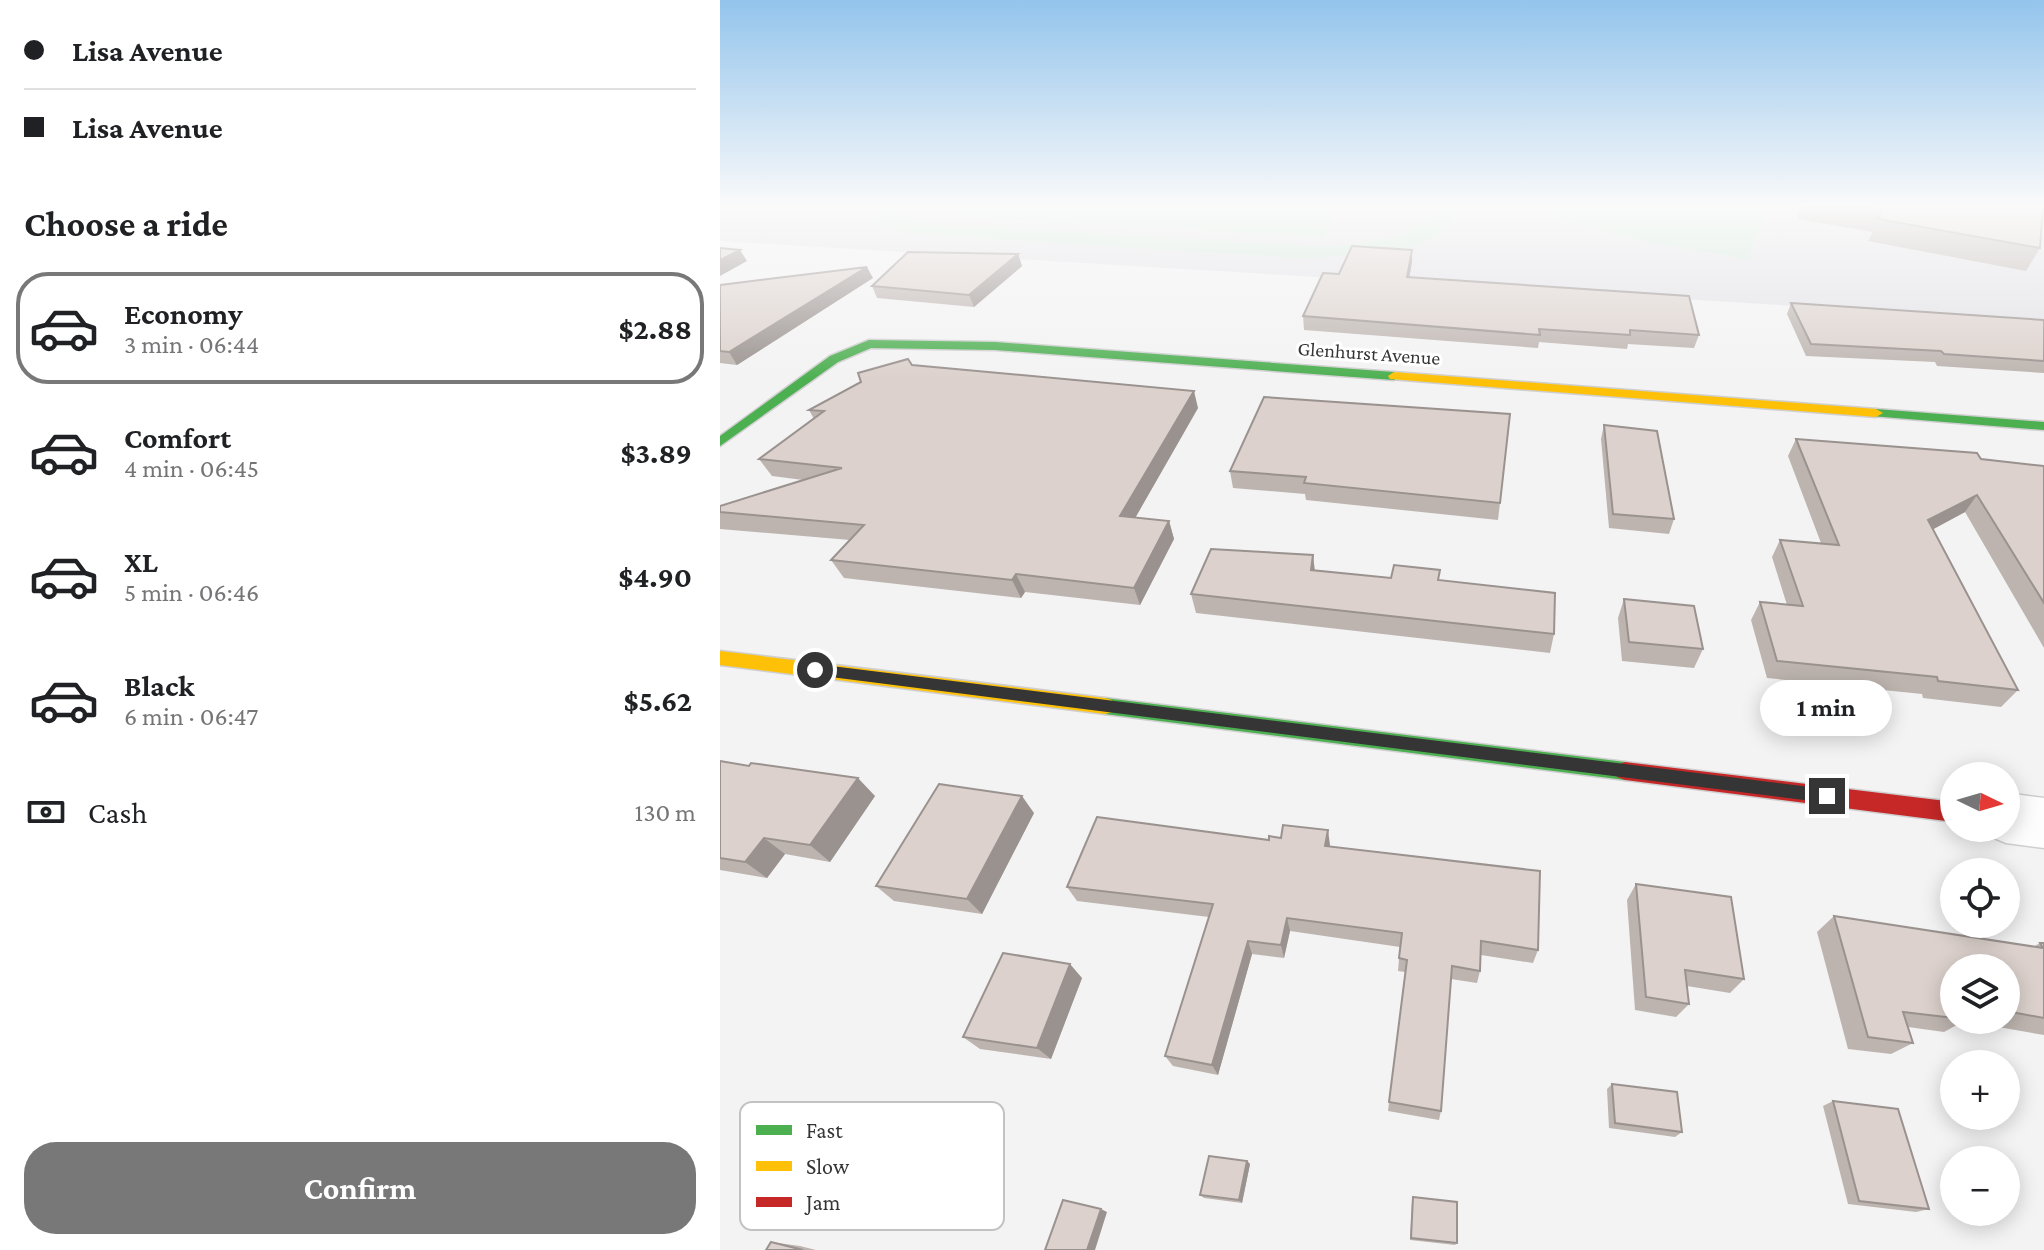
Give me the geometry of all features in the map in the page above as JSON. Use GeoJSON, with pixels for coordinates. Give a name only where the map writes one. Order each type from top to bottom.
{"type":"FeatureCollection","features":[{"type":"Feature","properties":{"kind":"street","name":"Glenhurst Avenue"},"geometry":{"type":"LineString","coordinates":[[720,442],[834,359],[881,342],[995,346],[2044,426]]}},
{"type":"Feature","properties":{"kind":"street"},"geometry":{"type":"LineString","coordinates":[[720,658],[1940,810]]}},
{"type":"Feature","properties":{"kind":"street"},"geometry":{"type":"LineString","coordinates":[[2020,820],[2044,823]]}},
{"type":"Feature","properties":{"kind":"shaded area"},"geometry":{"type":"Polygon","coordinates":[[[1106,264],[2044,264],[2044,321],[1106,264]]]}},
{"type":"Feature","properties":{"kind":"building"},"geometry":{"type":"Polygon","coordinates":[[[895,264],[1006,264],[969,295],[872,286],[895,264]]]}},
{"type":"Feature","properties":{"kind":"building"},"geometry":{"type":"Polygon","coordinates":[[[1343,264],[1409,264],[1407,277],[1689,296],[1699,335],[1630,330],[1630,335],[1539,329],[1540,335],[1303,316],[1323,273],[1339,274],[1343,264]]]}},
{"type":"Feature","properties":{"kind":"building"},"geometry":{"type":"Polygon","coordinates":[[[867,267],[729,352],[720,351],[720,285],[867,267]]]}},
{"type":"Feature","properties":{"kind":"building"},"geometry":{"type":"Polygon","coordinates":[[[1791,303],[2044,320],[2044,361],[1944,354],[1941,351],[1811,344],[1791,303]]]}},
{"type":"Feature","properties":{"kind":"building"},"geometry":{"type":"Polygon","coordinates":[[[908,359],[912,365],[1194,391],[1120,516],[1169,521],[1134,588],[1016,574],[1012,580],[831,560],[864,525],[720,512],[720,506],[842,468],[759,459],[824,411],[809,410],[861,382],[858,373],[908,359]]]}},
{"type":"Feature","properties":{"kind":"building"},"geometry":{"type":"Polygon","coordinates":[[[1264,397],[1510,414],[1500,503],[1304,483],[1306,477],[1230,471],[1264,397]]]}},
{"type":"Feature","properties":{"kind":"building"},"geometry":{"type":"Polygon","coordinates":[[[1604,425],[1657,431],[1674,519],[1613,514],[1604,425]]]}},
{"type":"Feature","properties":{"kind":"building"},"geometry":{"type":"Polygon","coordinates":[[[1796,439],[1977,453],[1981,459],[2044,466],[2044,603],[1977,495],[1928,520],[2018,690],[1938,681],[1937,677],[1777,661],[1760,602],[1803,606],[1780,540],[1839,545],[1796,439]]]}},
{"type":"Feature","properties":{"kind":"building"},"geometry":{"type":"Polygon","coordinates":[[[1211,549],[1313,555],[1311,570],[1391,578],[1394,565],[1440,570],[1438,580],[1555,593],[1554,634],[1191,594],[1211,549]]]}},
{"type":"Feature","properties":{"kind":"building"},"geometry":{"type":"Polygon","coordinates":[[[1624,599],[1694,606],[1703,649],[1629,642],[1624,599]]]}},
{"type":"Feature","properties":{"kind":"building"},"geometry":{"type":"Polygon","coordinates":[[[720,761],[858,778],[810,845],[764,838],[745,862],[720,858],[720,761]]]}},
{"type":"Feature","properties":{"kind":"building"},"geometry":{"type":"Polygon","coordinates":[[[939,784],[1022,796],[967,899],[876,886],[939,784]]]}},
{"type":"Feature","properties":{"kind":"building"},"geometry":{"type":"Polygon","coordinates":[[[1097,817],[1269,840],[1269,836],[1281,838],[1283,825],[1328,830],[1325,846],[1540,871],[1538,950],[1481,941],[1480,971],[1452,966],[1441,1111],[1389,1102],[1407,960],[1399,958],[1402,933],[1287,918],[1281,945],[1248,941],[1212,1065],[1165,1056],[1213,904],[1067,887],[1097,817]]]}},
{"type":"Feature","properties":{"kind":"building"},"geometry":{"type":"Polygon","coordinates":[[[1636,884],[1731,897],[1744,979],[1685,970],[1689,1004],[1646,997],[1636,884]]]}},
{"type":"Feature","properties":{"kind":"building"},"geometry":{"type":"Polygon","coordinates":[[[1834,916],[1940,932],[1940,938],[1978,938],[2043,948],[2040,943],[2044,943],[2044,1018],[2020,1014],[2020,954],[1940,954],[1940,1016],[1903,1012],[1913,1043],[1868,1037],[1834,916]]]}},
{"type":"Feature","properties":{"kind":"building"},"geometry":{"type":"Polygon","coordinates":[[[1003,953],[1070,964],[1037,1048],[963,1037],[1003,953]]]}},
{"type":"Feature","properties":{"kind":"building"},"geometry":{"type":"Polygon","coordinates":[[[1612,1084],[1677,1092],[1682,1132],[1615,1123],[1612,1084]]]}},
{"type":"Feature","properties":{"kind":"building"},"geometry":{"type":"Polygon","coordinates":[[[1833,1101],[1898,1109],[1929,1209],[1859,1201],[1833,1101]]]}},
{"type":"Feature","properties":{"kind":"building"},"geometry":{"type":"Polygon","coordinates":[[[1209,1156],[1247,1161],[1239,1200],[1200,1195],[1209,1156]]]}},
{"type":"Feature","properties":{"kind":"building"},"geometry":{"type":"Polygon","coordinates":[[[1413,1197],[1457,1202],[1457,1243],[1411,1238],[1413,1197]]]}},
{"type":"Feature","properties":{"kind":"building"},"geometry":{"type":"Polygon","coordinates":[[[1063,1200],[1101,1209],[1087,1250],[1045,1250],[1063,1200]]]}},
{"type":"Feature","properties":{"kind":"building"},"geometry":{"type":"Polygon","coordinates":[[[771,1242],[803,1250],[766,1250],[771,1242]]]}},
{"type":"Feature","properties":{"kind":"traffic: fast"},"geometry":{"type":"LineString","coordinates":[[720,442],[834,359],[869,344],[995,346],[1394,376]]}},
{"type":"Feature","properties":{"kind":"traffic: fast"},"geometry":{"type":"LineString","coordinates":[[1876,413],[2044,426]]}},
{"type":"Feature","properties":{"kind":"traffic: fast"},"geometry":{"type":"LineString","coordinates":[[1105,706],[1625,771]]}},
{"type":"Feature","properties":{"kind":"traffic: slow"},"geometry":{"type":"LineString","coordinates":[[1394,376],[1876,413]]}},
{"type":"Feature","properties":{"kind":"traffic: slow"},"geometry":{"type":"LineString","coordinates":[[720,658],[1105,706]]}},
{"type":"Feature","properties":{"kind":"traffic: jam"},"geometry":{"type":"LineString","coordinates":[[1625,771],[1940,810]]}},
{"type":"Feature","properties":{"kind":"route"},"geometry":{"type":"LineString","coordinates":[[815,670],[1827,796]]}}]}
